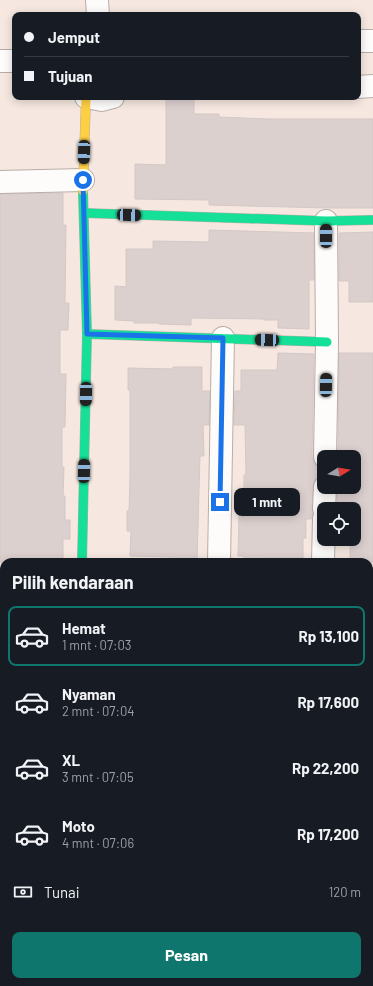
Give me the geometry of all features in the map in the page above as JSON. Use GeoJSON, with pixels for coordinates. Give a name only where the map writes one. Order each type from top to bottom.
{"type":"FeatureCollection","features":[{"type":"Feature","properties":{"kind":"street"},"geometry":{"type":"LineString","coordinates":[[97,0],[98,12]]}},
{"type":"Feature","properties":{"kind":"street"},"geometry":{"type":"LineString","coordinates":[[361,41],[373,41]]}},
{"type":"Feature","properties":{"kind":"street"},"geometry":{"type":"LineString","coordinates":[[0,61],[12,61]]}},
{"type":"Feature","properties":{"kind":"street"},"geometry":{"type":"LineString","coordinates":[[361,86],[373,86]]}},
{"type":"Feature","properties":{"kind":"street"},"geometry":{"type":"LineString","coordinates":[[82,558],[87,334],[83,180],[86,100]]}},
{"type":"Feature","properties":{"kind":"street"},"geometry":{"type":"LineString","coordinates":[[0,182],[83,180]]}},
{"type":"Feature","properties":{"kind":"street"},"geometry":{"type":"LineString","coordinates":[[84,213],[326,221],[373,220]]}},
{"type":"Feature","properties":{"kind":"street"},"geometry":{"type":"LineString","coordinates":[[325,450],[327,342],[326,221]]}},
{"type":"Feature","properties":{"kind":"street"},"geometry":{"type":"LineString","coordinates":[[87,334],[327,342]]}},
{"type":"Feature","properties":{"kind":"street"},"geometry":{"type":"LineString","coordinates":[[219,558],[223,338]]}},
{"type":"Feature","properties":{"kind":"street"},"geometry":{"type":"LineString","coordinates":[[323,546],[323,558]]}},
{"type":"Feature","properties":{"kind":"building"},"geometry":{"type":"Polygon","coordinates":[[[166,100],[194,100],[194,114],[219,114],[219,117],[269,119],[373,119],[373,208],[209,205],[209,200],[135,199],[135,164],[166,165],[166,100]]]}},
{"type":"Feature","properties":{"kind":"building"},"geometry":{"type":"Polygon","coordinates":[[[63,193],[63,225],[66,225],[65,303],[69,303],[68,330],[60,330],[60,374],[66,374],[65,427],[62,427],[62,467],[64,467],[63,496],[65,496],[65,520],[70,520],[70,539],[63,539],[63,558],[0,558],[0,194],[63,193]]]}},
{"type":"Feature","properties":{"kind":"building"},"geometry":{"type":"Polygon","coordinates":[[[209,230],[314,233],[314,280],[309,280],[309,329],[278,328],[278,320],[264,319],[191,318],[191,325],[134,323],[134,321],[115,320],[115,286],[126,287],[126,249],[153,249],[153,241],[209,242],[209,230]]]}},
{"type":"Feature","properties":{"kind":"building"},"geometry":{"type":"Polygon","coordinates":[[[373,232],[373,302],[349,302],[349,281],[339,281],[339,233],[373,232]]]}},
{"type":"Feature","properties":{"kind":"building"},"geometry":{"type":"Polygon","coordinates":[[[278,353],[314,354],[312,457],[317,466],[317,478],[313,486],[313,514],[311,519],[306,519],[306,538],[303,538],[303,558],[244,558],[244,556],[238,556],[239,516],[244,516],[244,475],[246,475],[245,425],[234,425],[235,391],[241,391],[241,370],[277,370],[278,353]]]}},
{"type":"Feature","properties":{"kind":"building"},"geometry":{"type":"Polygon","coordinates":[[[339,353],[373,353],[373,558],[350,558],[350,546],[361,546],[361,502],[337,502],[337,494],[361,494],[361,450],[338,450],[339,353]]]}},
{"type":"Feature","properties":{"kind":"building"},"geometry":{"type":"Polygon","coordinates":[[[173,367],[202,367],[202,391],[210,391],[209,425],[203,425],[204,456],[200,456],[197,558],[130,556],[131,531],[127,531],[130,477],[130,390],[128,390],[128,368],[173,369],[173,367]]]}},
{"type":"Feature","properties":{"kind":"traffic: fast"},"geometry":{"type":"LineString","coordinates":[[82,558],[87,334],[83,191]]}},
{"type":"Feature","properties":{"kind":"traffic: fast"},"geometry":{"type":"LineString","coordinates":[[84,213],[326,221],[373,220]]}},
{"type":"Feature","properties":{"kind":"traffic: fast"},"geometry":{"type":"LineString","coordinates":[[87,334],[327,342]]}},
{"type":"Feature","properties":{"kind":"traffic: slow"},"geometry":{"type":"LineString","coordinates":[[83,191],[86,100]]}},
{"type":"Feature","properties":{"kind":"route"},"geometry":{"type":"LineString","coordinates":[[83,180],[87,334],[223,338],[220,502]]}}]}
